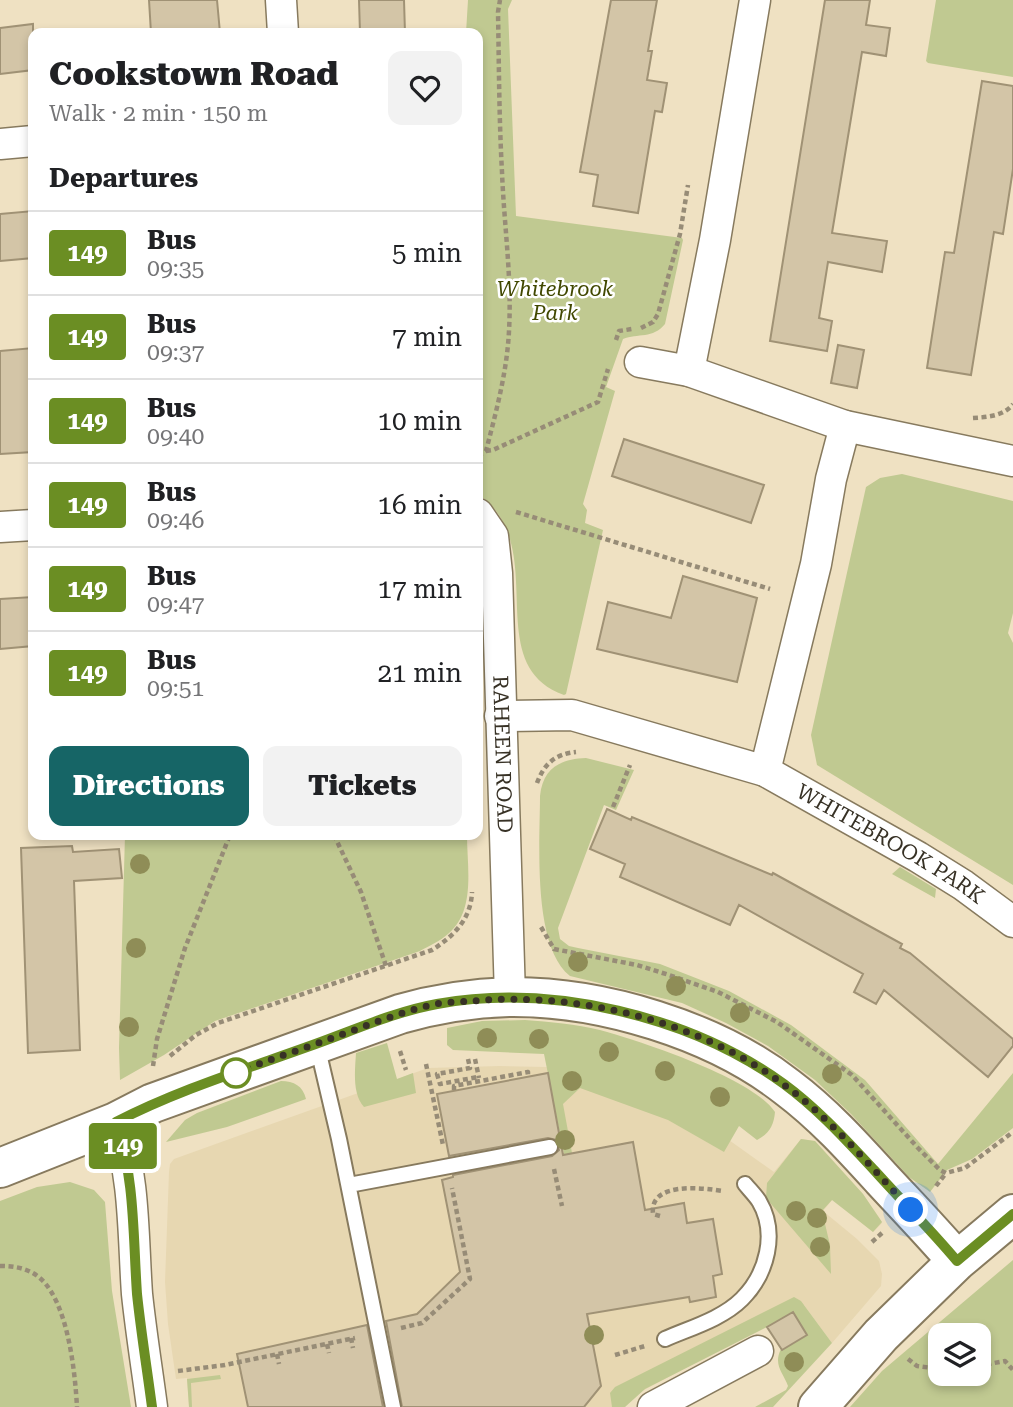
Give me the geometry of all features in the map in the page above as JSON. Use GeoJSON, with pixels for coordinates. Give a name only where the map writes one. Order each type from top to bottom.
{"type":"FeatureCollection","features":[{"type":"Feature","properties":{"kind":"street"},"geometry":{"type":"LineString","coordinates":[[281,0],[284,28]]}},
{"type":"Feature","properties":{"kind":"street"},"geometry":{"type":"LineString","coordinates":[[689,371],[715,240],[755,0]]}},
{"type":"Feature","properties":{"kind":"street"},"geometry":{"type":"LineString","coordinates":[[0,144],[28,141]]}},
{"type":"Feature","properties":{"kind":"street"},"geometry":{"type":"LineString","coordinates":[[640,362],[689,371],[845,426],[1013,461]]}},
{"type":"Feature","properties":{"kind":"street"},"geometry":{"type":"LineString","coordinates":[[765,771],[816,564],[831,480],[845,426]]}},
{"type":"Feature","properties":{"kind":"street","name":"RAHEEN ROAD"},"geometry":{"type":"LineString","coordinates":[[483,521],[493,536],[496,573],[510,997]]}},
{"type":"Feature","properties":{"kind":"street"},"geometry":{"type":"LineString","coordinates":[[0,527],[28,525]]}},
{"type":"Feature","properties":{"kind":"street","name":"WHITEBROOK PARK"},"geometry":{"type":"LineString","coordinates":[[500,716],[572,715],[765,771],[918,857],[1013,922]]}},
{"type":"Feature","properties":{"kind":"street"},"geometry":{"type":"LineString","coordinates":[[0,1168],[116,1122],[153,1103],[391,1017],[437,1004],[510,997],[571,1002],[632,1014],[687,1032],[770,1075],[800,1097],[842,1135],[957,1261]]}},
{"type":"Feature","properties":{"kind":"street"},"geometry":{"type":"LineString","coordinates":[[116,1122],[124,1150],[136,1245],[137,1294],[152,1407]]}},
{"type":"Feature","properties":{"kind":"street"},"geometry":{"type":"LineString","coordinates":[[818,1407],[881,1335],[957,1261],[1013,1214]]}},
{"type":"Feature","properties":{"kind":"street"},"geometry":{"type":"LineString","coordinates":[[653,1407],[758,1350]]}},
{"type":"Feature","properties":{"kind":"lane"},"geometry":{"type":"LineString","coordinates":[[317,1044],[349,1185],[393,1407]]}},
{"type":"Feature","properties":{"kind":"lane"},"geometry":{"type":"LineString","coordinates":[[349,1185],[550,1147]]}},
{"type":"Feature","properties":{"kind":"lane"},"geometry":{"type":"LineString","coordinates":[[665,1339],[707,1321],[741,1300],[756,1280],[770,1243],[767,1221],[759,1200],[745,1184]]}},
{"type":"Feature","properties":{"kind":"path"},"geometry":{"type":"LineString","coordinates":[[486,451],[505,375],[511,280],[502,173],[498,12],[500,0]]}},
{"type":"Feature","properties":{"kind":"path"},"geometry":{"type":"LineString","coordinates":[[613,350],[619,331],[645,327],[653,322],[658,314],[680,234],[690,177]]}},
{"type":"Feature","properties":{"kind":"path"},"geometry":{"type":"LineString","coordinates":[[483,453],[598,402],[609,363]]}},
{"type":"Feature","properties":{"kind":"path"},"geometry":{"type":"LineString","coordinates":[[968,418],[1000,415],[1012,408],[1013,404]]}},
{"type":"Feature","properties":{"kind":"path"},"geometry":{"type":"LineString","coordinates":[[516,512],[770,589]]}},
{"type":"Feature","properties":{"kind":"path"},"geometry":{"type":"LineString","coordinates":[[535,795],[542,769],[552,759],[573,751],[584,753]]}},
{"type":"Feature","properties":{"kind":"path"},"geometry":{"type":"LineString","coordinates":[[622,762],[641,768]]}},
{"type":"Feature","properties":{"kind":"path"},"geometry":{"type":"LineString","coordinates":[[613,807],[630,764]]}},
{"type":"Feature","properties":{"kind":"path"},"geometry":{"type":"LineString","coordinates":[[153,1103],[157,1039],[185,948],[228,840]]}},
{"type":"Feature","properties":{"kind":"path"},"geometry":{"type":"LineString","coordinates":[[336,840],[361,892],[386,967],[432,950],[456,932],[465,919],[472,888]]}},
{"type":"Feature","properties":{"kind":"path"},"geometry":{"type":"LineString","coordinates":[[539,920],[554,949],[637,965],[669,975],[719,992],[776,1022],[852,1075],[918,1148],[946,1173],[965,1168],[1013,1132]]}},
{"type":"Feature","properties":{"kind":"path"},"geometry":{"type":"LineString","coordinates":[[545,949],[551,945]]}},
{"type":"Feature","properties":{"kind":"path"},"geometry":{"type":"LineString","coordinates":[[468,1059],[470,1069],[438,1074],[440,1084],[479,1079],[490,1081],[528,1072],[528,1077]]}},
{"type":"Feature","properties":{"kind":"path"},"geometry":{"type":"LineString","coordinates":[[475,1059],[479,1079]]}},
{"type":"Feature","properties":{"kind":"path"},"geometry":{"type":"LineString","coordinates":[[454,1090],[454,1086],[479,1079]]}},
{"type":"Feature","properties":{"kind":"path"},"geometry":{"type":"LineString","coordinates":[[550,1147],[562,1206]]}},
{"type":"Feature","properties":{"kind":"path"},"geometry":{"type":"LineString","coordinates":[[660,1216],[653,1214],[652,1205],[655,1199],[666,1192],[688,1189],[731,1191],[745,1184]]}},
{"type":"Feature","properties":{"kind":"path"},"geometry":{"type":"LineString","coordinates":[[0,1266],[14,1266],[28,1271],[40,1278],[53,1295],[67,1337],[78,1407]]}},
{"type":"Feature","properties":{"kind":"path"},"geometry":{"type":"LineString","coordinates":[[351,1338],[353,1348]]}},
{"type":"Feature","properties":{"kind":"path"},"geometry":{"type":"LineString","coordinates":[[327,1344],[329,1353]]}},
{"type":"Feature","properties":{"kind":"path"},"geometry":{"type":"LineString","coordinates":[[898,1353],[917,1366],[928,1367]]}},
{"type":"Feature","properties":{"kind":"path"},"geometry":{"type":"LineString","coordinates":[[277,1354],[279,1364]]}},
{"type":"Feature","properties":{"kind":"path"},"geometry":{"type":"LineString","coordinates":[[991,1364],[1005,1361],[1013,1370]]}},
{"type":"Feature","properties":{"kind":"shaded area"},"geometry":{"type":"Polygon","coordinates":[[[546,1067],[698,1118],[774,1172],[801,1139],[815,1141],[863,1194],[882,1223],[873,1232],[833,1199],[823,1211],[879,1261],[881,1286],[832,1343],[804,1305],[612,1407],[189,1407],[187,1378],[176,1379],[165,1282],[169,1172],[174,1159],[428,1068],[546,1067]]]}},
{"type":"Feature","properties":{"kind":"green space","name":"Whitebrook Park"},"geometry":{"type":"Polygon","coordinates":[[[468,0],[512,0],[508,9],[516,216],[683,240],[665,324],[650,334],[623,339],[606,387],[615,391],[583,504],[587,510],[585,523],[603,530],[564,695],[539,680],[525,658],[519,631],[511,543],[500,516],[483,499],[483,28],[466,28],[468,0]]]}},
{"type":"Feature","properties":{"kind":"green space"},"geometry":{"type":"Polygon","coordinates":[[[936,0],[1013,0],[1013,77],[926,61],[936,0]]]}},
{"type":"Feature","properties":{"kind":"green space"},"geometry":{"type":"Polygon","coordinates":[[[902,474],[1013,501],[1013,613],[1008,633],[1013,643],[1013,885],[817,765],[811,735],[866,487],[880,478],[902,474]]]}},
{"type":"Feature","properties":{"kind":"green space"},"geometry":{"type":"Polygon","coordinates":[[[586,758],[634,770],[616,810],[604,805],[558,928],[560,939],[569,946],[660,964],[729,991],[791,1025],[865,1080],[938,1164],[1013,1073],[1013,1128],[972,1159],[947,1170],[930,1192],[909,1177],[851,1114],[815,1080],[768,1046],[682,1003],[570,976],[558,962],[549,942],[544,918],[539,865],[540,796],[545,778],[554,767],[568,760],[586,758]]]}},
{"type":"Feature","properties":{"kind":"green space"},"geometry":{"type":"Polygon","coordinates":[[[125,840],[467,840],[466,901],[457,924],[445,937],[420,951],[215,1021],[120,1080],[125,840]]]}},
{"type":"Feature","properties":{"kind":"green space"},"geometry":{"type":"Polygon","coordinates":[[[900,867],[936,889],[935,898],[892,874],[900,867]]]}},
{"type":"Feature","properties":{"kind":"green space"},"geometry":{"type":"Polygon","coordinates":[[[525,1020],[600,1030],[694,1062],[744,1086],[763,1099],[775,1112],[772,1125],[765,1135],[757,1140],[739,1126],[724,1152],[668,1120],[580,1088],[563,1104],[572,1153],[564,1154],[544,1054],[453,1050],[447,1045],[447,1028],[482,1021],[525,1020]]]}},
{"type":"Feature","properties":{"kind":"green space"},"geometry":{"type":"Polygon","coordinates":[[[387,1043],[397,1079],[413,1073],[416,1093],[364,1107],[356,1089],[356,1053],[387,1043]]]}},
{"type":"Feature","properties":{"kind":"green space"},"geometry":{"type":"Polygon","coordinates":[[[281,1081],[297,1085],[306,1099],[227,1127],[166,1142],[185,1120],[197,1113],[281,1081]]]}},
{"type":"Feature","properties":{"kind":"green space"},"geometry":{"type":"Polygon","coordinates":[[[801,1139],[815,1141],[863,1194],[882,1222],[873,1232],[832,1200],[822,1211],[830,1245],[831,1274],[766,1198],[767,1183],[801,1139]]]}},
{"type":"Feature","properties":{"kind":"green space"},"geometry":{"type":"Polygon","coordinates":[[[70,1182],[94,1190],[105,1202],[112,1291],[131,1407],[0,1407],[0,1201],[37,1187],[70,1182]]]}},
{"type":"Feature","properties":{"kind":"green space"},"geometry":{"type":"Polygon","coordinates":[[[1013,1260],[1013,1407],[850,1407],[882,1371],[928,1332],[928,1386],[991,1386],[991,1323],[939,1323],[1013,1260]]]}},
{"type":"Feature","properties":{"kind":"green space"},"geometry":{"type":"Polygon","coordinates":[[[794,1297],[801,1301],[832,1343],[773,1407],[755,1407],[786,1390],[788,1386],[778,1364],[781,1349],[767,1327],[645,1389],[625,1407],[612,1407],[610,1393],[615,1387],[794,1297]]]}},
{"type":"Feature","properties":{"kind":"green space"},"geometry":{"type":"Polygon","coordinates":[[[220,1375],[221,1379],[191,1383],[192,1407],[189,1407],[187,1379],[220,1375]]]}},
{"type":"Feature","properties":{"kind":"building"},"geometry":{"type":"Polygon","coordinates":[[[149,0],[217,0],[220,28],[151,28],[149,0]]]}},
{"type":"Feature","properties":{"kind":"building"},"geometry":{"type":"Polygon","coordinates":[[[359,0],[404,0],[405,28],[360,28],[359,0]]]}},
{"type":"Feature","properties":{"kind":"building"},"geometry":{"type":"Polygon","coordinates":[[[611,0],[657,0],[648,51],[652,51],[647,80],[667,83],[662,112],[655,111],[638,213],[593,206],[598,175],[580,172],[611,0]]]}},
{"type":"Feature","properties":{"kind":"building"},"geometry":{"type":"Polygon","coordinates":[[[825,0],[870,0],[866,25],[890,28],[886,56],[862,52],[832,233],[887,241],[882,272],[828,262],[819,318],[832,321],[827,351],[770,341],[825,0]]]}},
{"type":"Feature","properties":{"kind":"building"},"geometry":{"type":"Polygon","coordinates":[[[33,24],[33,28],[28,28],[28,71],[0,74],[0,28],[33,24]]]}},
{"type":"Feature","properties":{"kind":"building"},"geometry":{"type":"Polygon","coordinates":[[[982,81],[1013,86],[1013,169],[1003,234],[994,232],[971,375],[927,368],[945,252],[954,253],[982,81]]]}},
{"type":"Feature","properties":{"kind":"building"},"geometry":{"type":"Polygon","coordinates":[[[28,211],[28,258],[0,261],[0,214],[28,211]]]}},
{"type":"Feature","properties":{"kind":"building"},"geometry":{"type":"Polygon","coordinates":[[[838,345],[864,350],[857,388],[831,383],[838,345]]]}},
{"type":"Feature","properties":{"kind":"building"},"geometry":{"type":"Polygon","coordinates":[[[28,348],[28,452],[0,454],[0,351],[28,348]]]}},
{"type":"Feature","properties":{"kind":"building"},"geometry":{"type":"Polygon","coordinates":[[[624,439],[764,485],[751,523],[612,476],[624,439]]]}},
{"type":"Feature","properties":{"kind":"building"},"geometry":{"type":"Polygon","coordinates":[[[683,576],[757,598],[737,682],[597,649],[608,602],[671,618],[683,576]]]}},
{"type":"Feature","properties":{"kind":"building"},"geometry":{"type":"Polygon","coordinates":[[[28,597],[28,646],[0,649],[0,599],[28,597]]]}},
{"type":"Feature","properties":{"kind":"building"},"geometry":{"type":"Polygon","coordinates":[[[607,809],[772,875],[773,873],[902,944],[900,948],[910,953],[1013,1039],[1013,1046],[988,1077],[884,990],[876,1004],[854,992],[863,974],[739,905],[730,925],[620,877],[625,864],[590,849],[607,809]]]}},
{"type":"Feature","properties":{"kind":"building"},"geometry":{"type":"Polygon","coordinates":[[[72,846],[73,852],[119,849],[122,878],[74,881],[80,1050],[28,1053],[21,848],[72,846]]]}},
{"type":"Feature","properties":{"kind":"building"},"geometry":{"type":"Polygon","coordinates":[[[548,1073],[563,1155],[633,1142],[645,1210],[684,1203],[687,1223],[713,1219],[722,1274],[713,1276],[716,1297],[690,1302],[689,1297],[587,1314],[601,1386],[584,1407],[402,1407],[386,1321],[417,1314],[460,1272],[442,1180],[453,1175],[552,1156],[559,1150],[557,1140],[548,1138],[449,1156],[437,1094],[548,1073]]]}},
{"type":"Feature","properties":{"kind":"building"},"geometry":{"type":"Polygon","coordinates":[[[793,1312],[807,1335],[782,1350],[767,1327],[793,1312]]]}},
{"type":"Feature","properties":{"kind":"building"},"geometry":{"type":"Polygon","coordinates":[[[367,1325],[383,1407],[248,1407],[237,1354],[367,1325]]]}},
{"type":"Feature","properties":{"kind":"bus line","name":"149"},"geometry":{"type":"LineString","coordinates":[[152,1407],[137,1294],[136,1245],[123,1143],[116,1122],[153,1103],[391,1017],[437,1004],[510,997],[571,1002],[632,1014],[687,1032],[736,1055],[786,1085],[842,1135],[957,1261],[1013,1214]]}},
{"type":"Feature","properties":{"kind":"route"},"geometry":{"type":"LineString","coordinates":[[236,1073],[391,1017],[437,1004],[510,997],[571,1002],[632,1014],[687,1032],[736,1055],[786,1085],[842,1135],[911,1210]]}}]}
